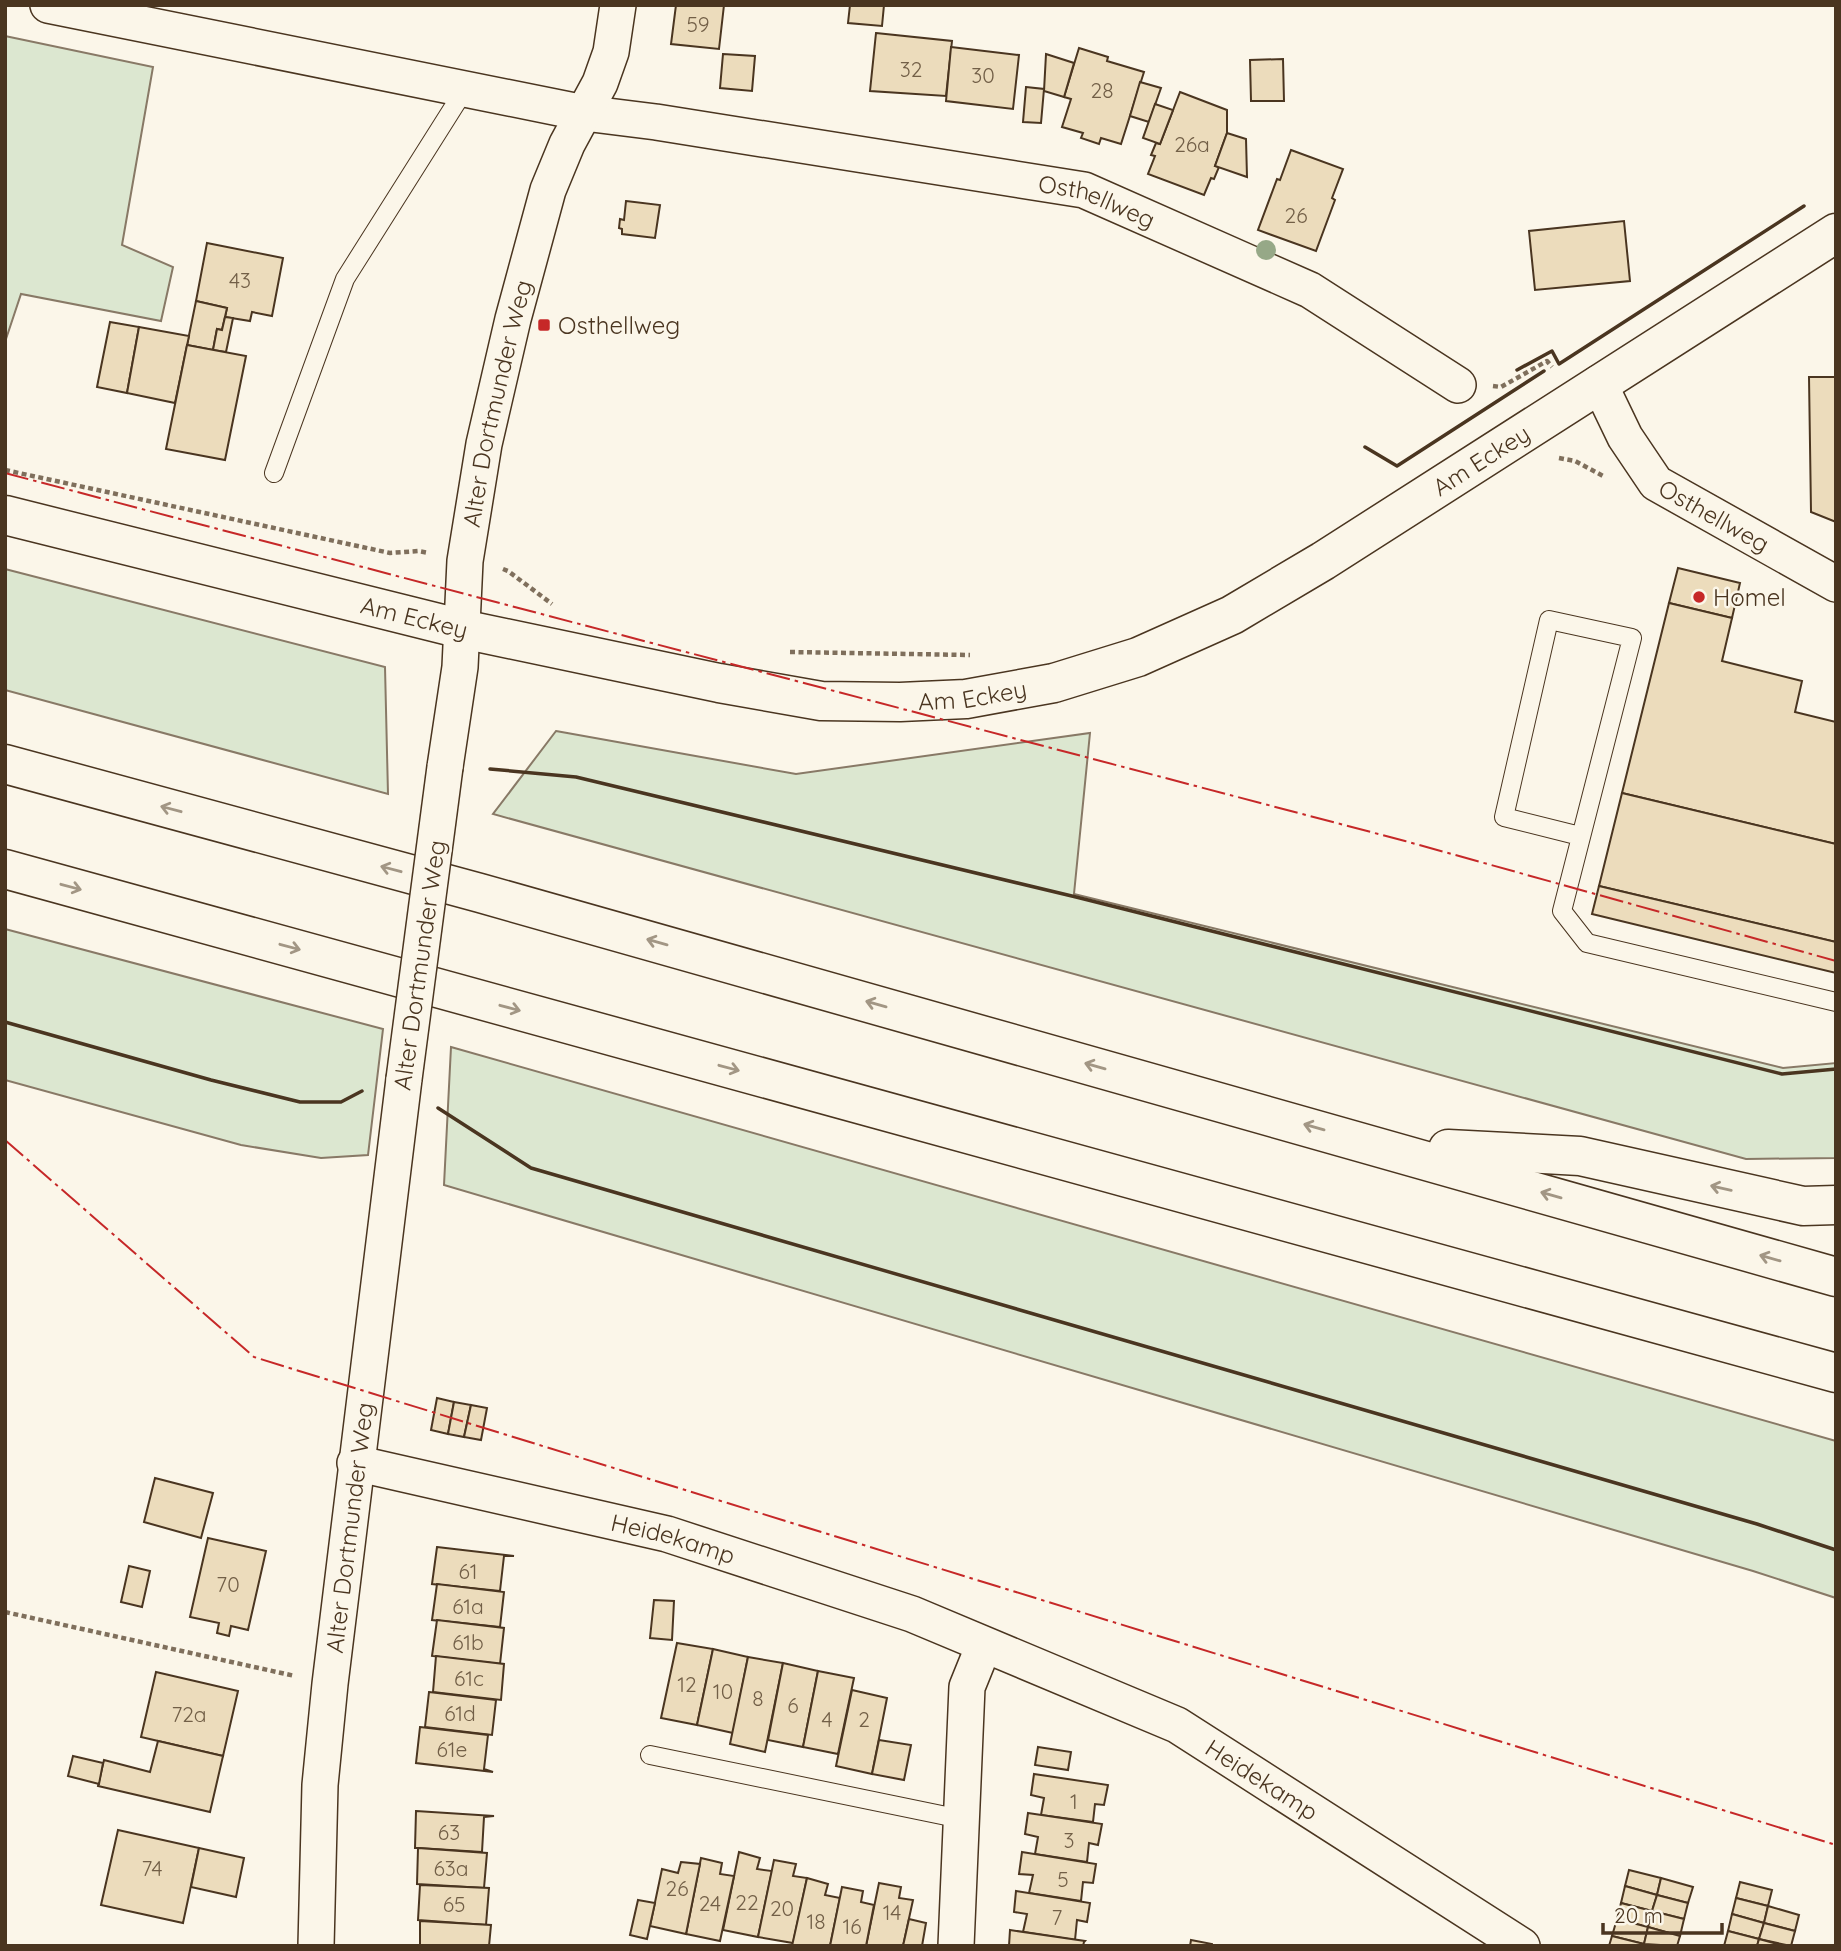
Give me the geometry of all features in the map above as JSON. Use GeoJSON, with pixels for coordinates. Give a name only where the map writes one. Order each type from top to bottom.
{"type":"FeatureCollection","features":[{"type":"Feature","properties":{"kind":"main road","name":"Am Eckey"},"geometry":{"type":"LineString","coordinates":[[5,515],[462,629],[719,683],[821,701],[966,699],[1054,683],[1138,657],[1232,615],[1323,561],[1836,233]]}},
{"type":"Feature","properties":{"kind":"main road"},"geometry":{"type":"LineString","coordinates":[[5,764],[494,897],[1836,1277]]}},
{"type":"Feature","properties":{"kind":"main road"},"geometry":{"type":"LineString","coordinates":[[5,869],[1836,1373]]}},
{"type":"Feature","properties":{"kind":"main road"},"geometry":{"type":"LineString","coordinates":[[1380,1146],[1580,1156],[1802,1206],[1836,1205]]}},
{"type":"Feature","properties":{"kind":"street","name":"Osthellweg"},"geometry":{"type":"LineString","coordinates":[[48,5],[584,113],[1084,190],[1310,290],[1458,385]]}},
{"type":"Feature","properties":{"kind":"street","name":"Alter Dortmunder Weg"},"geometry":{"type":"LineString","coordinates":[[316,1946],[320,1785],[330,1684],[404,1079],[460,667],[465,561],[484,444],[513,319],[548,190],[567,144],[600,83],[611,52],[618,5]]}},
{"type":"Feature","properties":{"kind":"street","name":"Osthellweg"},"geometry":{"type":"LineString","coordinates":[[1599,383],[1625,437],[1656,483],[1836,584]]}},
{"type":"Feature","properties":{"kind":"street","name":"Heidekamp"},"geometry":{"type":"LineString","coordinates":[[355,1463],[667,1534],[912,1614],[1177,1725],[1522,1946]]}},
{"type":"Feature","properties":{"kind":"street"},"geometry":{"type":"LineString","coordinates":[[956,1946],[967,1687],[984,1645]]}},
{"type":"Feature","properties":{"kind":"lane"},"geometry":{"type":"LineString","coordinates":[[274,473],[345,279],[466,89]]}},
{"type":"Feature","properties":{"kind":"lane"},"geometry":{"type":"LineString","coordinates":[[1580,836],[1504,817],[1549,620],[1632,638],[1562,911],[1587,943],[1836,1002]]}},
{"type":"Feature","properties":{"kind":"lane"},"geometry":{"type":"LineString","coordinates":[[650,1755],[961,1819]]}},
{"type":"Feature","properties":{"kind":"path"},"geometry":{"type":"LineString","coordinates":[[1458,385],[1501,387],[1547,361],[1559,376]]}},
{"type":"Feature","properties":{"kind":"path"},"geometry":{"type":"LineString","coordinates":[[5,470],[363,548],[390,553],[418,551],[508,570],[550,604],[562,607]]}},
{"type":"Feature","properties":{"kind":"path"},"geometry":{"type":"LineString","coordinates":[[785,652],[971,655]]}},
{"type":"Feature","properties":{"kind":"path"},"geometry":{"type":"LineString","coordinates":[[5,1612],[330,1684]]}},
{"type":"Feature","properties":{"kind":"green space"},"geometry":{"type":"Polygon","coordinates":[[[5,36],[153,67],[122,245],[173,267],[161,321],[21,294],[5,342],[5,36]]]}},
{"type":"Feature","properties":{"kind":"green space"},"geometry":{"type":"Polygon","coordinates":[[[5,569],[385,667],[388,794],[5,690],[5,569]]]}},
{"type":"Feature","properties":{"kind":"green space"},"geometry":{"type":"Polygon","coordinates":[[[556,731],[796,774],[1090,733],[1074,894],[1783,1068],[1836,1063],[1836,1158],[1746,1159],[493,814],[556,731]]]}},
{"type":"Feature","properties":{"kind":"green space"},"geometry":{"type":"Polygon","coordinates":[[[5,929],[383,1029],[368,1155],[321,1158],[241,1145],[5,1080],[5,929]]]}},
{"type":"Feature","properties":{"kind":"green space"},"geometry":{"type":"Polygon","coordinates":[[[451,1047],[1836,1441],[1836,1598],[1753,1571],[444,1185],[451,1047]]]}},
{"type":"Feature","properties":{"kind":"building"},"geometry":{"type":"Polygon","coordinates":[[[676,5],[724,5],[719,49],[671,44],[676,5]]]}},
{"type":"Feature","properties":{"kind":"building"},"geometry":{"type":"Polygon","coordinates":[[[850,5],[884,5],[882,26],[848,23],[850,5]]]}},
{"type":"Feature","properties":{"kind":"building"},"geometry":{"type":"Polygon","coordinates":[[[876,33],[952,41],[946,96],[870,91],[876,33]]]}},
{"type":"Feature","properties":{"kind":"building"},"geometry":{"type":"Polygon","coordinates":[[[951,47],[1019,55],[1013,109],[946,101],[951,47]]]}},
{"type":"Feature","properties":{"kind":"building"},"geometry":{"type":"Polygon","coordinates":[[[1079,48],[1108,57],[1107,61],[1144,72],[1121,144],[1101,138],[1099,144],[1081,138],[1083,133],[1062,127],[1071,99],[1064,97],[1079,48]]]}},
{"type":"Feature","properties":{"kind":"building"},"geometry":{"type":"Polygon","coordinates":[[[723,54],[755,56],[752,91],[720,88],[723,54]]]}},
{"type":"Feature","properties":{"kind":"building"},"geometry":{"type":"Polygon","coordinates":[[[1046,54],[1074,63],[1064,97],[1044,91],[1046,54]]]}},
{"type":"Feature","properties":{"kind":"building"},"geometry":{"type":"Polygon","coordinates":[[[1283,59],[1284,101],[1251,101],[1250,60],[1283,59]]]}},
{"type":"Feature","properties":{"kind":"building"},"geometry":{"type":"Polygon","coordinates":[[[1140,82],[1161,88],[1149,122],[1130,116],[1140,82]]]}},
{"type":"Feature","properties":{"kind":"building"},"geometry":{"type":"Polygon","coordinates":[[[1026,87],[1044,89],[1041,123],[1023,122],[1026,87]]]}},
{"type":"Feature","properties":{"kind":"building"},"geometry":{"type":"Polygon","coordinates":[[[1180,92],[1227,110],[1227,133],[1215,166],[1219,167],[1204,195],[1148,174],[1155,156],[1151,155],[1156,143],[1160,144],[1180,92]]]}},
{"type":"Feature","properties":{"kind":"building"},"geometry":{"type":"Polygon","coordinates":[[[1155,104],[1173,110],[1160,144],[1143,138],[1155,104]]]}},
{"type":"Feature","properties":{"kind":"building"},"geometry":{"type":"Polygon","coordinates":[[[1227,133],[1246,139],[1247,177],[1215,166],[1227,133]]]}},
{"type":"Feature","properties":{"kind":"building"},"geometry":{"type":"Polygon","coordinates":[[[1291,150],[1343,169],[1316,251],[1258,230],[1291,150]]]}},
{"type":"Feature","properties":{"kind":"building"},"geometry":{"type":"Polygon","coordinates":[[[626,201],[660,205],[655,238],[622,234],[622,229],[619,228],[620,219],[624,220],[626,201]]]}},
{"type":"Feature","properties":{"kind":"building"},"geometry":{"type":"Polygon","coordinates":[[[1624,221],[1630,281],[1535,290],[1529,231],[1624,221]]]}},
{"type":"Feature","properties":{"kind":"building"},"geometry":{"type":"Polygon","coordinates":[[[207,243],[283,258],[272,316],[252,312],[250,321],[225,317],[227,308],[196,301],[207,243]]]}},
{"type":"Feature","properties":{"kind":"building"},"geometry":{"type":"Polygon","coordinates":[[[196,301],[227,308],[222,330],[217,329],[213,350],[187,345],[196,301]]]}},
{"type":"Feature","properties":{"kind":"building"},"geometry":{"type":"Polygon","coordinates":[[[225,317],[233,318],[226,352],[213,350],[217,329],[222,330],[225,317]]]}},
{"type":"Feature","properties":{"kind":"building"},"geometry":{"type":"Polygon","coordinates":[[[110,322],[139,327],[127,393],[97,387],[110,322]]]}},
{"type":"Feature","properties":{"kind":"building"},"geometry":{"type":"Polygon","coordinates":[[[139,327],[189,336],[175,403],[127,393],[139,327]]]}},
{"type":"Feature","properties":{"kind":"building"},"geometry":{"type":"Polygon","coordinates":[[[187,345],[246,356],[225,460],[166,449],[187,345]]]}},
{"type":"Feature","properties":{"kind":"building"},"geometry":{"type":"Polygon","coordinates":[[[1809,377],[1836,377],[1836,522],[1811,512],[1809,377]]]}},
{"type":"Feature","properties":{"kind":"building"},"geometry":{"type":"Polygon","coordinates":[[[1678,568],[1740,583],[1732,618],[1669,603],[1678,568]]]}},
{"type":"Feature","properties":{"kind":"building"},"geometry":{"type":"Polygon","coordinates":[[[1669,603],[1732,618],[1722,661],[1802,681],[1795,712],[1836,722],[1836,844],[1622,793],[1669,603]]]}},
{"type":"Feature","properties":{"kind":"building"},"geometry":{"type":"Polygon","coordinates":[[[1622,793],[1836,844],[1836,942],[1599,886],[1622,793]]]}},
{"type":"Feature","properties":{"kind":"building"},"geometry":{"type":"Polygon","coordinates":[[[1599,886],[1836,942],[1836,973],[1592,914],[1599,886]]]}},
{"type":"Feature","properties":{"kind":"building"},"geometry":{"type":"Polygon","coordinates":[[[437,1398],[454,1402],[448,1434],[431,1430],[437,1398]]]}},
{"type":"Feature","properties":{"kind":"building"},"geometry":{"type":"Polygon","coordinates":[[[454,1402],[471,1405],[464,1437],[448,1434],[454,1402]]]}},
{"type":"Feature","properties":{"kind":"building"},"geometry":{"type":"Polygon","coordinates":[[[471,1405],[487,1408],[481,1440],[464,1437],[471,1405]]]}},
{"type":"Feature","properties":{"kind":"building"},"geometry":{"type":"Polygon","coordinates":[[[155,1478],[213,1493],[201,1538],[144,1522],[155,1478]]]}},
{"type":"Feature","properties":{"kind":"building"},"geometry":{"type":"Polygon","coordinates":[[[208,1538],[266,1551],[248,1630],[231,1626],[229,1636],[217,1633],[219,1623],[190,1617],[208,1538]]]}},
{"type":"Feature","properties":{"kind":"building"},"geometry":{"type":"Polygon","coordinates":[[[437,1547],[514,1556],[504,1556],[500,1591],[432,1584],[437,1547]]]}},
{"type":"Feature","properties":{"kind":"building"},"geometry":{"type":"Polygon","coordinates":[[[129,1566],[150,1571],[142,1607],[121,1602],[129,1566]]]}},
{"type":"Feature","properties":{"kind":"building"},"geometry":{"type":"Polygon","coordinates":[[[437,1584],[504,1592],[500,1627],[432,1620],[437,1584]]]}},
{"type":"Feature","properties":{"kind":"building"},"geometry":{"type":"Polygon","coordinates":[[[654,1600],[674,1601],[672,1640],[650,1638],[654,1600]]]}},
{"type":"Feature","properties":{"kind":"building"},"geometry":{"type":"Polygon","coordinates":[[[437,1620],[504,1628],[500,1664],[432,1656],[437,1620]]]}},
{"type":"Feature","properties":{"kind":"building"},"geometry":{"type":"Polygon","coordinates":[[[677,1643],[713,1649],[697,1725],[661,1718],[677,1643]]]}},
{"type":"Feature","properties":{"kind":"building"},"geometry":{"type":"Polygon","coordinates":[[[713,1649],[748,1657],[733,1733],[697,1725],[713,1649]]]}},
{"type":"Feature","properties":{"kind":"building"},"geometry":{"type":"Polygon","coordinates":[[[436,1656],[504,1664],[501,1700],[433,1692],[436,1656]]]}},
{"type":"Feature","properties":{"kind":"building"},"geometry":{"type":"Polygon","coordinates":[[[748,1657],[783,1663],[765,1752],[730,1744],[748,1657]]]}},
{"type":"Feature","properties":{"kind":"building"},"geometry":{"type":"Polygon","coordinates":[[[783,1663],[818,1671],[803,1747],[768,1740],[783,1663]]]}},
{"type":"Feature","properties":{"kind":"building"},"geometry":{"type":"Polygon","coordinates":[[[818,1671],[854,1678],[838,1754],[803,1747],[818,1671]]]}},
{"type":"Feature","properties":{"kind":"building"},"geometry":{"type":"Polygon","coordinates":[[[156,1672],[238,1691],[223,1756],[141,1737],[156,1672]]]}},
{"type":"Feature","properties":{"kind":"building"},"geometry":{"type":"Polygon","coordinates":[[[852,1690],[887,1698],[872,1774],[836,1766],[852,1690]]]}},
{"type":"Feature","properties":{"kind":"building"},"geometry":{"type":"Polygon","coordinates":[[[429,1692],[496,1700],[492,1735],[425,1727],[429,1692]]]}},
{"type":"Feature","properties":{"kind":"building"},"geometry":{"type":"Polygon","coordinates":[[[420,1727],[488,1735],[484,1769],[493,1772],[416,1763],[420,1727]]]}},
{"type":"Feature","properties":{"kind":"building"},"geometry":{"type":"Polygon","coordinates":[[[879,1740],[911,1745],[904,1780],[872,1774],[879,1740]]]}},
{"type":"Feature","properties":{"kind":"building"},"geometry":{"type":"Polygon","coordinates":[[[158,1741],[223,1756],[210,1812],[98,1786],[104,1760],[150,1772],[158,1741]]]}},
{"type":"Feature","properties":{"kind":"building"},"geometry":{"type":"Polygon","coordinates":[[[1038,1747],[1071,1752],[1068,1770],[1035,1765],[1038,1747]]]}},
{"type":"Feature","properties":{"kind":"building"},"geometry":{"type":"Polygon","coordinates":[[[73,1756],[103,1763],[99,1784],[68,1776],[73,1756]]]}},
{"type":"Feature","properties":{"kind":"building"},"geometry":{"type":"Polygon","coordinates":[[[1034,1774],[1108,1785],[1104,1805],[1095,1804],[1093,1822],[1041,1815],[1044,1798],[1031,1795],[1034,1774]]]}},
{"type":"Feature","properties":{"kind":"building"},"geometry":{"type":"Polygon","coordinates":[[[416,1811],[494,1816],[484,1817],[482,1852],[415,1848],[416,1811]]]}},
{"type":"Feature","properties":{"kind":"building"},"geometry":{"type":"Polygon","coordinates":[[[1028,1813],[1102,1824],[1098,1845],[1089,1843],[1087,1862],[1035,1854],[1038,1837],[1025,1834],[1028,1813]]]}},
{"type":"Feature","properties":{"kind":"building"},"geometry":{"type":"Polygon","coordinates":[[[118,1830],[199,1848],[183,1923],[101,1905],[118,1830]]]}},
{"type":"Feature","properties":{"kind":"building"},"geometry":{"type":"Polygon","coordinates":[[[199,1848],[244,1858],[236,1897],[191,1887],[199,1848]]]}},
{"type":"Feature","properties":{"kind":"building"},"geometry":{"type":"Polygon","coordinates":[[[418,1848],[487,1853],[484,1888],[417,1884],[418,1848]]]}},
{"type":"Feature","properties":{"kind":"building"},"geometry":{"type":"Polygon","coordinates":[[[739,1852],[760,1858],[757,1869],[772,1871],[758,1937],[723,1930],[739,1852]]]}},
{"type":"Feature","properties":{"kind":"building"},"geometry":{"type":"Polygon","coordinates":[[[1022,1852],[1096,1864],[1093,1883],[1083,1882],[1081,1901],[1029,1893],[1033,1875],[1019,1874],[1022,1852]]]}},
{"type":"Feature","properties":{"kind":"building"},"geometry":{"type":"Polygon","coordinates":[[[701,1858],[722,1863],[720,1874],[734,1876],[720,1941],[686,1934],[701,1858]]]}},
{"type":"Feature","properties":{"kind":"building"},"geometry":{"type":"Polygon","coordinates":[[[774,1860],[796,1864],[793,1876],[807,1878],[793,1943],[758,1937],[774,1860]]]}},
{"type":"Feature","properties":{"kind":"building"},"geometry":{"type":"Polygon","coordinates":[[[681,1862],[700,1864],[686,1934],[650,1926],[662,1869],[678,1873],[681,1862]]]}},
{"type":"Feature","properties":{"kind":"building"},"geometry":{"type":"Polygon","coordinates":[[[1629,1870],[1661,1878],[1657,1895],[1625,1886],[1629,1870]]]}},
{"type":"Feature","properties":{"kind":"building"},"geometry":{"type":"Polygon","coordinates":[[[807,1878],[828,1884],[825,1895],[840,1898],[830,1946],[792,1946],[807,1878]]]}},
{"type":"Feature","properties":{"kind":"building"},"geometry":{"type":"Polygon","coordinates":[[[1661,1878],[1693,1887],[1688,1903],[1657,1895],[1661,1878]]]}},
{"type":"Feature","properties":{"kind":"building"},"geometry":{"type":"Polygon","coordinates":[[[1740,1882],[1772,1890],[1768,1906],[1736,1898],[1740,1882]]]}},
{"type":"Feature","properties":{"kind":"building"},"geometry":{"type":"Polygon","coordinates":[[[879,1883],[901,1887],[899,1898],[913,1900],[903,1946],[866,1946],[879,1883]]]}},
{"type":"Feature","properties":{"kind":"building"},"geometry":{"type":"Polygon","coordinates":[[[420,1885],[489,1888],[486,1925],[418,1920],[420,1885]]]}},
{"type":"Feature","properties":{"kind":"building"},"geometry":{"type":"Polygon","coordinates":[[[1625,1886],[1657,1895],[1652,1911],[1621,1903],[1625,1886]]]}},
{"type":"Feature","properties":{"kind":"building"},"geometry":{"type":"Polygon","coordinates":[[[842,1887],[863,1891],[861,1902],[874,1905],[866,1946],[830,1946],[842,1887]]]}},
{"type":"Feature","properties":{"kind":"building"},"geometry":{"type":"Polygon","coordinates":[[[1016,1891],[1090,1903],[1087,1922],[1077,1920],[1075,1940],[1023,1932],[1027,1914],[1014,1912],[1016,1891]]]}},
{"type":"Feature","properties":{"kind":"building"},"geometry":{"type":"Polygon","coordinates":[[[1657,1895],[1688,1903],[1684,1919],[1652,1911],[1657,1895]]]}},
{"type":"Feature","properties":{"kind":"building"},"geometry":{"type":"Polygon","coordinates":[[[1736,1898],[1768,1906],[1764,1923],[1732,1914],[1736,1898]]]}},
{"type":"Feature","properties":{"kind":"building"},"geometry":{"type":"Polygon","coordinates":[[[638,1900],[655,1903],[647,1939],[630,1935],[638,1900]]]}},
{"type":"Feature","properties":{"kind":"building"},"geometry":{"type":"Polygon","coordinates":[[[1621,1903],[1652,1911],[1648,1927],[1617,1919],[1621,1903]]]}},
{"type":"Feature","properties":{"kind":"building"},"geometry":{"type":"Polygon","coordinates":[[[1768,1906],[1799,1915],[1795,1931],[1764,1923],[1768,1906]]]}},
{"type":"Feature","properties":{"kind":"building"},"geometry":{"type":"Polygon","coordinates":[[[1652,1911],[1684,1919],[1680,1936],[1648,1927],[1652,1911]]]}},
{"type":"Feature","properties":{"kind":"building"},"geometry":{"type":"Polygon","coordinates":[[[1732,1914],[1764,1923],[1759,1939],[1728,1931],[1732,1914]]]}},
{"type":"Feature","properties":{"kind":"building"},"geometry":{"type":"Polygon","coordinates":[[[909,1919],[926,1923],[922,1946],[903,1946],[909,1919]]]}},
{"type":"Feature","properties":{"kind":"building"},"geometry":{"type":"Polygon","coordinates":[[[1617,1919],[1648,1927],[1644,1944],[1612,1936],[1617,1919]]]}},
{"type":"Feature","properties":{"kind":"building"},"geometry":{"type":"Polygon","coordinates":[[[420,1921],[491,1925],[489,1946],[420,1946],[420,1921]]]}},
{"type":"Feature","properties":{"kind":"building"},"geometry":{"type":"Polygon","coordinates":[[[1764,1923],[1795,1931],[1791,1946],[1759,1939],[1764,1923]]]}},
{"type":"Feature","properties":{"kind":"building"},"geometry":{"type":"Polygon","coordinates":[[[1648,1927],[1680,1936],[1677,1946],[1644,1944],[1648,1927]]]}},
{"type":"Feature","properties":{"kind":"building"},"geometry":{"type":"Polygon","coordinates":[[[1010,1930],[1085,1941],[1083,1946],[1009,1946],[1010,1930]]]}},
{"type":"Feature","properties":{"kind":"building"},"geometry":{"type":"Polygon","coordinates":[[[1728,1931],[1759,1939],[1757,1946],[1724,1946],[1728,1931]]]}},
{"type":"Feature","properties":{"kind":"building"},"geometry":{"type":"Polygon","coordinates":[[[1612,1936],[1644,1944],[1644,1946],[1609,1946],[1612,1936]]]}},
{"type":"Feature","properties":{"kind":"building"},"geometry":{"type":"Polygon","coordinates":[[[1759,1939],[1785,1946],[1757,1946],[1759,1939]]]}},
{"type":"Feature","properties":{"kind":"building"},"geometry":{"type":"Polygon","coordinates":[[[1191,1940],[1212,1944],[1212,1946],[1190,1946],[1191,1940]]]}},
{"type":"Feature","properties":{"kind":"wall"},"geometry":{"type":"LineString","coordinates":[[1517,370],[1552,351],[1559,364],[1804,206]]}},
{"type":"Feature","properties":{"kind":"wall"},"geometry":{"type":"LineString","coordinates":[[1365,447],[1397,466],[1544,371]]}},
{"type":"Feature","properties":{"kind":"wall"},"geometry":{"type":"LineString","coordinates":[[490,769],[576,777],[1076,897],[1782,1074],[1836,1069]]}},
{"type":"Feature","properties":{"kind":"wall"},"geometry":{"type":"LineString","coordinates":[[5,1022],[300,1102],[341,1102],[362,1091]]}},
{"type":"Feature","properties":{"kind":"wall"},"geometry":{"type":"LineString","coordinates":[[438,1108],[531,1168],[1757,1524],[1836,1550]]}},
{"type":"Feature","properties":{"kind":"power"},"geometry":{"type":"LineString","coordinates":[[5,473],[1405,841],[1836,961]]}},
{"type":"Feature","properties":{"kind":"power"},"geometry":{"type":"LineString","coordinates":[[5,1140],[254,1357],[1836,1845]]}},
{"type":"Feature","properties":{"kind":"place","name":"Osthellweg"},"geometry":{"type":"Point","coordinates":[544,325]}},
{"type":"Feature","properties":{"kind":"place","name":"Homel"},"geometry":{"type":"Point","coordinates":[1699,597]}}]}
